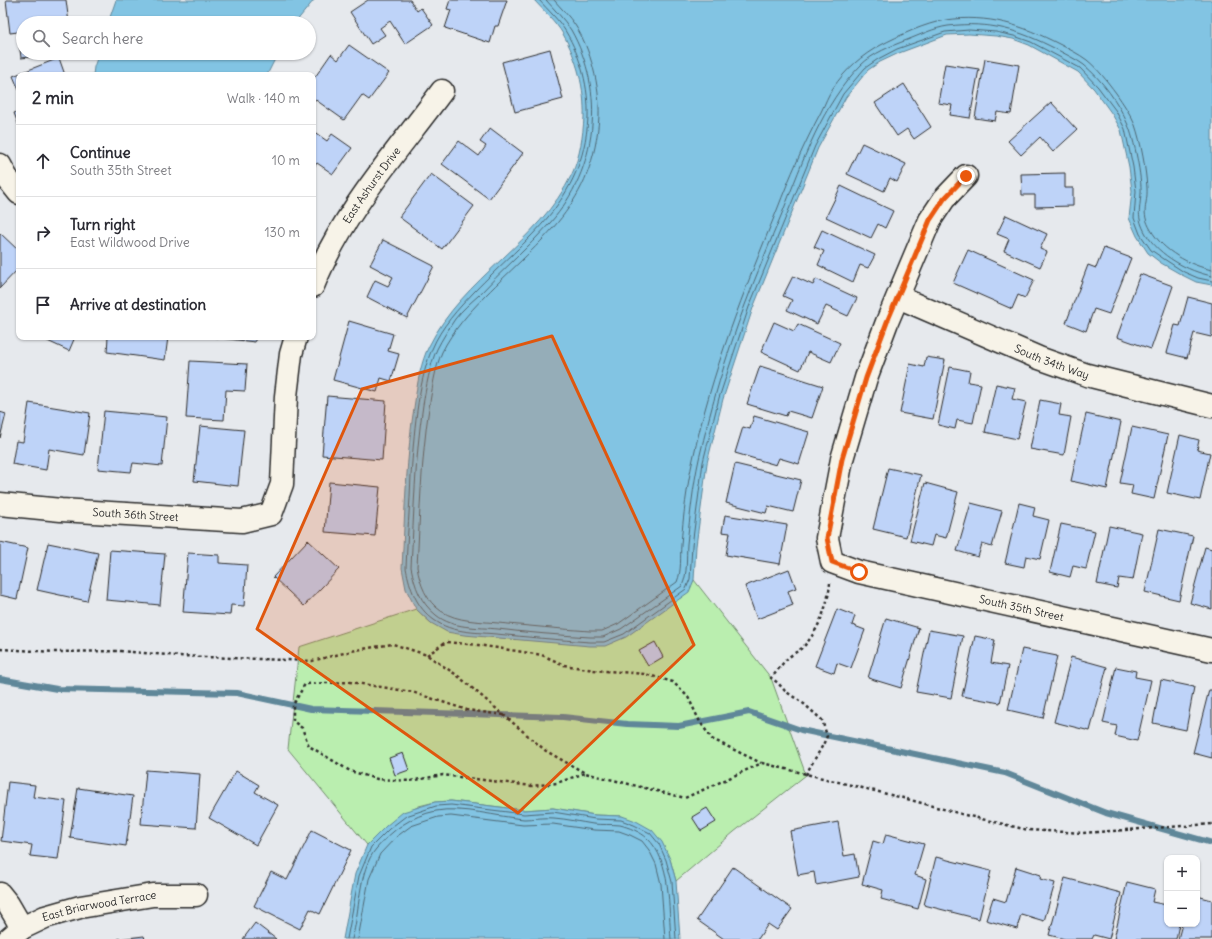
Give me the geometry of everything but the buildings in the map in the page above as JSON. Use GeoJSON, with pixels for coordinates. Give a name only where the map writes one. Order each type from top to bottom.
{"type":"FeatureCollection","features":[{"type":"Feature","properties":{"kind":"street","name":"East Ashurst Drive"},"geometry":{"type":"LineString","coordinates":[[316,277],[340,230],[364,195],[442,91]]}},
{"type":"Feature","properties":{"kind":"street"},"geometry":{"type":"LineString","coordinates":[[0,165],[7,178],[16,189]]}},
{"type":"Feature","properties":{"kind":"street"},"geometry":{"type":"LineString","coordinates":[[832,562],[827,538],[842,459],[866,378],[887,322],[930,220],[944,199],[966,176]]}},
{"type":"Feature","properties":{"kind":"street","name":"South 34th Way"},"geometry":{"type":"LineString","coordinates":[[898,297],[1039,358],[1087,375],[1212,406]]}},
{"type":"Feature","properties":{"kind":"street","name":"South 36th Street"},"geometry":{"type":"LineString","coordinates":[[0,504],[68,510],[242,521],[271,514],[282,484],[286,396],[291,354],[295,340]]}},
{"type":"Feature","properties":{"kind":"street","name":"South 35th Street"},"geometry":{"type":"LineString","coordinates":[[832,562],[859,572],[1212,650]]}},
{"type":"Feature","properties":{"kind":"street"},"geometry":{"type":"LineString","coordinates":[[0,894],[8,904],[15,934]]}},
{"type":"Feature","properties":{"kind":"street","name":"East Briarwood Terrace"},"geometry":{"type":"LineString","coordinates":[[15,934],[45,918],[80,907],[153,895],[196,894]]}},
{"type":"Feature","properties":{"kind":"path"},"geometry":{"type":"LineString","coordinates":[[806,775],[811,764],[822,750],[827,736],[824,725],[822,720],[804,704],[785,692],[778,683],[771,678],[788,658],[799,651],[806,644],[819,624],[829,594],[832,562]]}},
{"type":"Feature","properties":{"kind":"path"},"geometry":{"type":"LineString","coordinates":[[427,655],[446,642],[478,645],[542,655],[564,665],[594,670],[645,674],[673,682],[688,697],[700,722],[712,738],[762,763],[1028,830],[1083,833],[1212,824]]}},
{"type":"Feature","properties":{"kind":"path"},"geometry":{"type":"LineString","coordinates":[[0,649],[55,652],[119,651],[179,656],[312,661],[356,650],[393,644],[427,655],[458,676],[546,751],[586,773],[685,798],[762,763]]}},
{"type":"Feature","properties":{"kind":"path"},"geometry":{"type":"LineString","coordinates":[[504,715],[467,710],[412,692],[350,682],[305,684],[293,705],[293,721],[302,728],[309,746],[350,771],[377,779],[410,781],[443,775],[532,786],[557,783],[586,773]]}},
{"type":"Feature","properties":{"kind":"highlighted area"},"geometry":{"type":"Polygon","coordinates":[[[552,336],[694,645],[518,813],[257,629],[362,389],[552,336]]]}},
{"type":"Feature","properties":{"kind":"green space"},"geometry":{"type":"Polygon","coordinates":[[[694,580],[771,678],[806,775],[734,832],[676,881],[670,859],[622,816],[595,815],[553,808],[524,810],[451,801],[435,802],[419,806],[386,826],[367,845],[288,749],[299,647],[416,609],[431,623],[681,598],[694,580]]]}},
{"type":"Feature","properties":{"kind":"water"},"geometry":{"type":"Polygon","coordinates":[[[116,0],[314,0],[301,16],[110,16],[116,0]]]}},
{"type":"Feature","properties":{"kind":"water"},"geometry":{"type":"Polygon","coordinates":[[[534,0],[1212,0],[1212,285],[1196,282],[1161,263],[1148,253],[1137,236],[1129,218],[1132,191],[1129,167],[1121,130],[1112,114],[1094,89],[1078,72],[1029,45],[1013,39],[996,36],[969,34],[947,35],[899,53],[880,62],[868,70],[846,97],[818,148],[753,308],[723,399],[707,463],[696,546],[694,580],[689,592],[626,637],[605,646],[464,635],[447,632],[431,623],[416,609],[406,589],[402,568],[406,484],[410,442],[417,388],[422,366],[429,346],[444,322],[461,300],[480,279],[541,220],[558,198],[575,167],[582,139],[584,106],[576,64],[563,34],[534,0]]]}},
{"type":"Feature","properties":{"kind":"water"},"geometry":{"type":"Polygon","coordinates":[[[96,60],[274,60],[268,72],[93,72],[96,60]]]}},
{"type":"Feature","properties":{"kind":"water"},"geometry":{"type":"Polygon","coordinates":[[[451,801],[524,810],[553,808],[595,815],[622,816],[636,821],[652,830],[662,842],[670,859],[676,881],[680,939],[343,939],[355,874],[367,845],[403,812],[435,802],[451,801]]]}},
{"type":"Feature","properties":{"kind":"waterway"},"geometry":{"type":"LineString","coordinates":[[0,679],[57,689],[237,693],[311,709],[563,717],[627,724],[679,726],[749,712],[801,730],[1005,773],[1106,813],[1212,843]]}},
{"type":"Feature","properties":{"kind":"route"},"geometry":{"type":"LineString","coordinates":[[859,572],[832,562],[827,538],[842,459],[866,378],[887,322],[930,220],[944,199],[966,176]]}}]}
